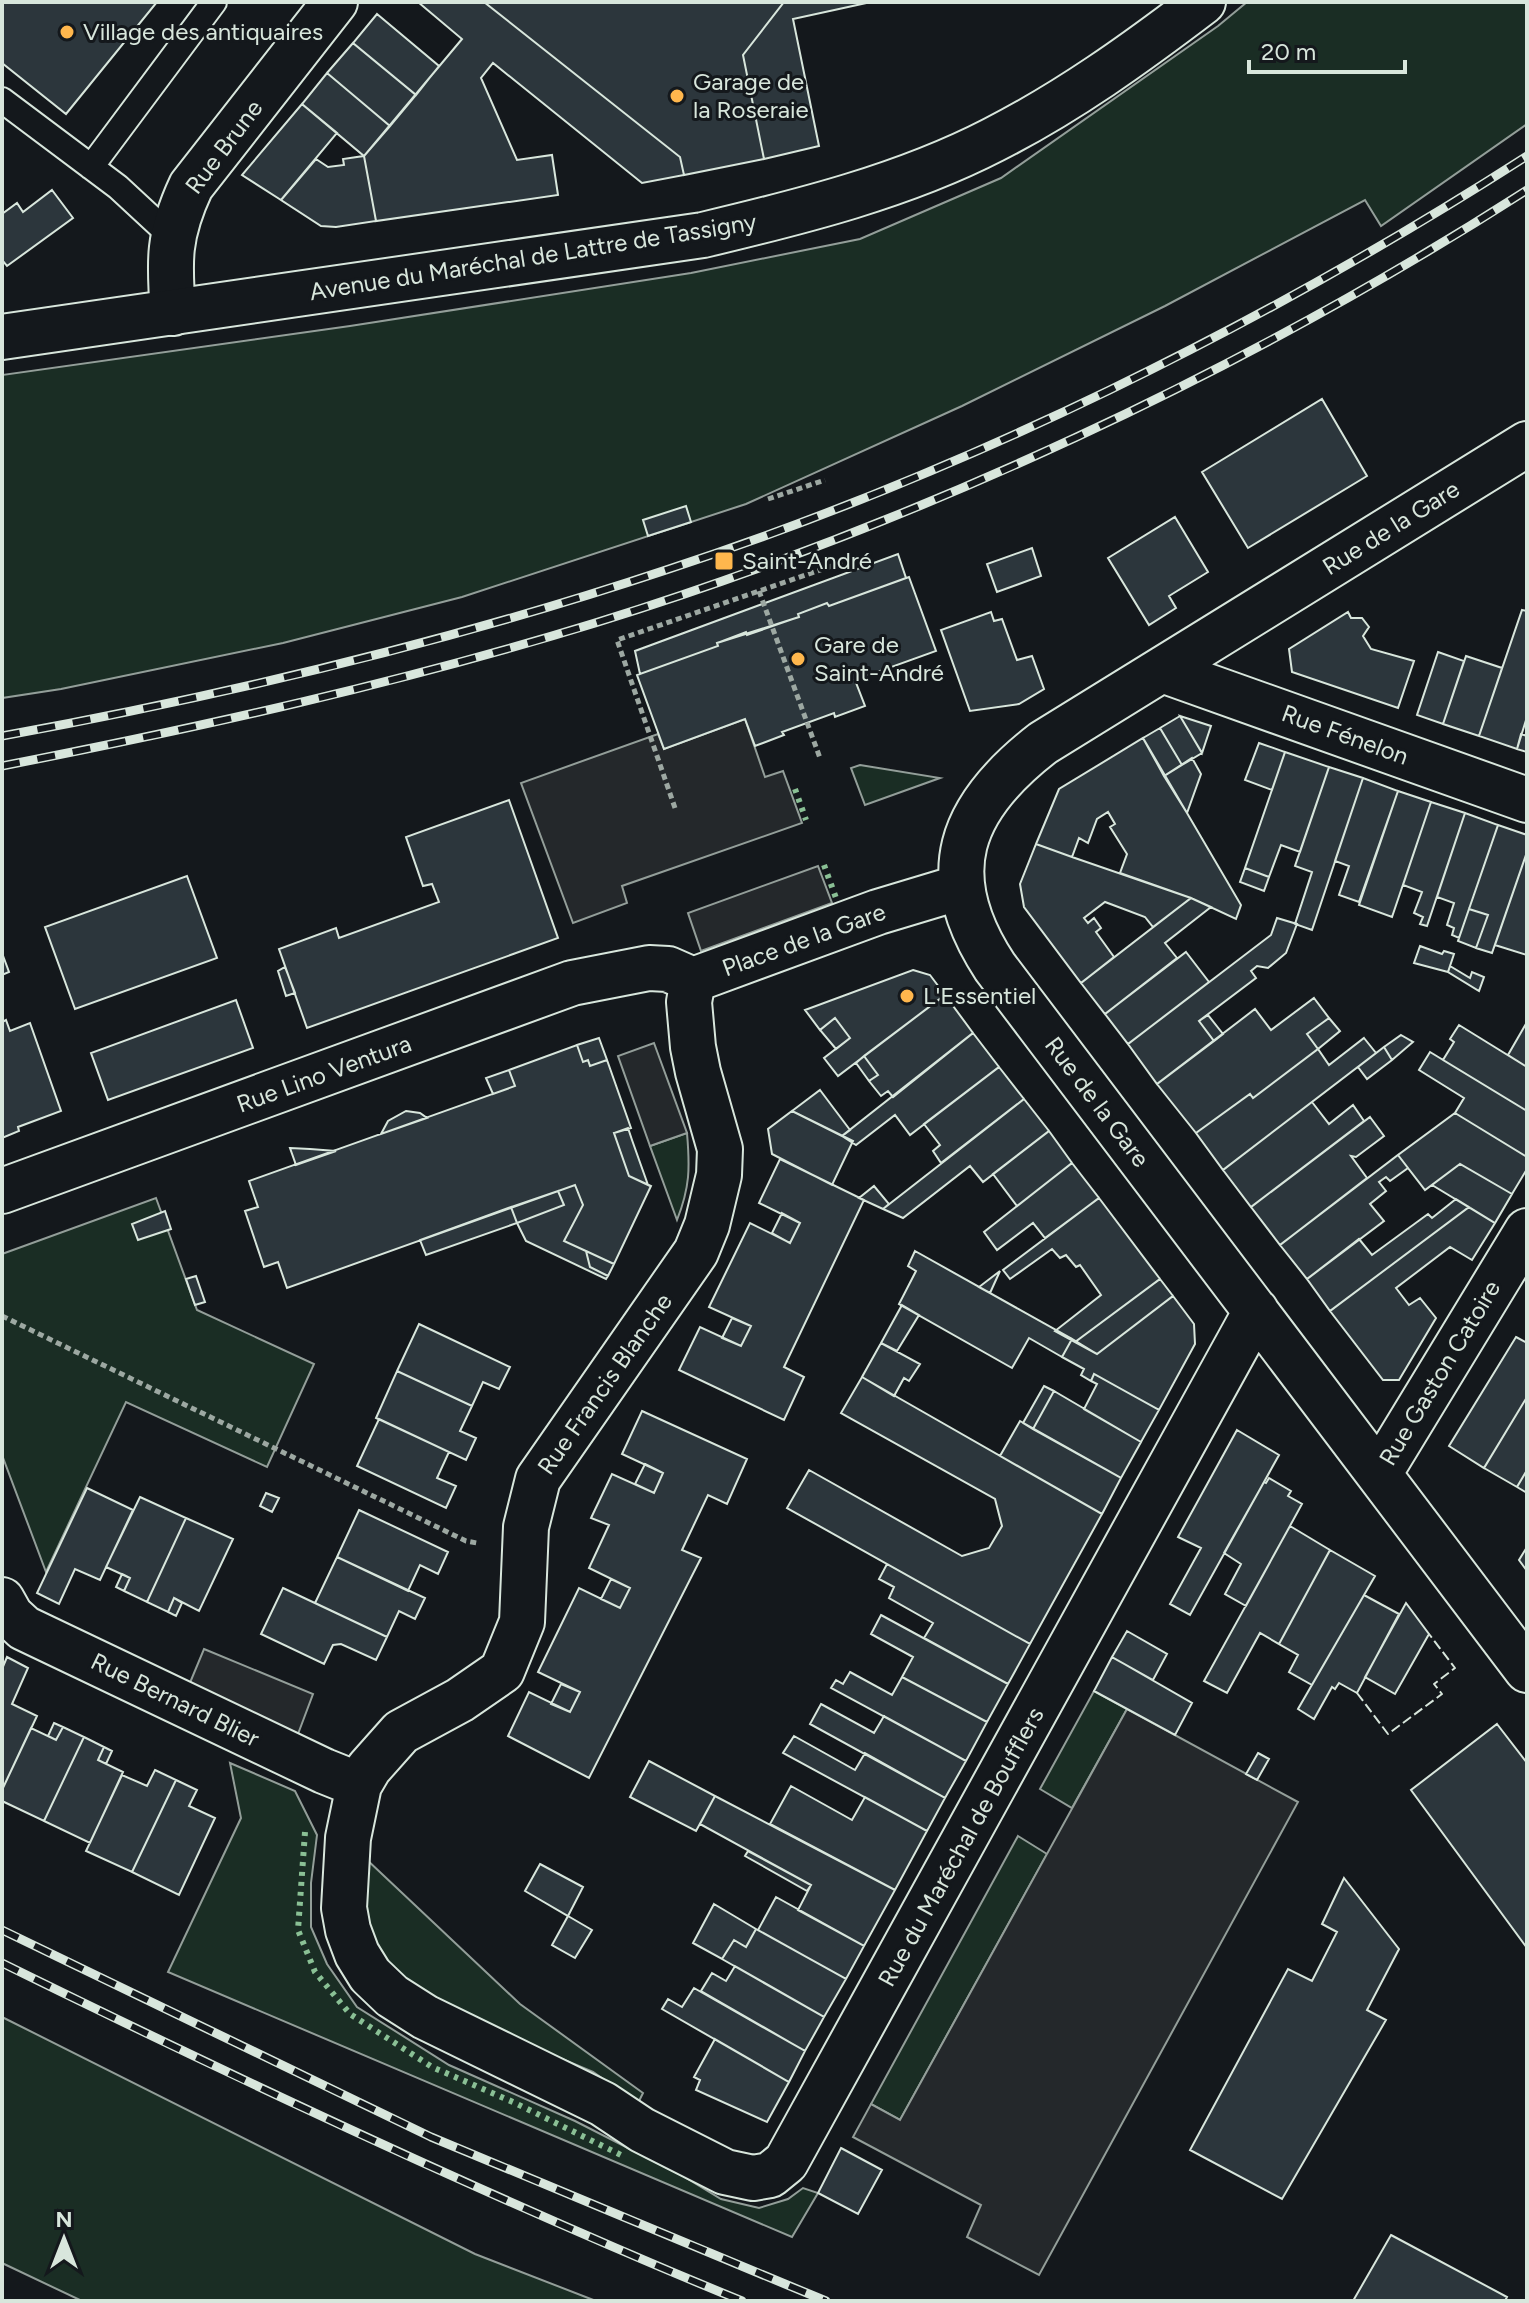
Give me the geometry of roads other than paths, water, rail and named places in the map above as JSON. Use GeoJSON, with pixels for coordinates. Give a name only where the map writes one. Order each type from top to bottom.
{"type":"FeatureCollection","features":[{"type":"Feature","properties":{"kind":"street","name":"Rue Brune"},"geometry":{"type":"LineString","coordinates":[[173,313],[169,261],[172,237],[191,186],[335,2]]}},
{"type":"Feature","properties":{"kind":"street","name":"Avenue du Maréchal de Lattre de Tassigny"},"geometry":{"type":"LineString","coordinates":[[2,337],[687,238],[813,209],[902,179],[992,141],[1074,94],[1148,45],[1203,2]]}},
{"type":"Feature","properties":{"kind":"street","name":"Rue de la Gare"},"geometry":{"type":"LineString","coordinates":[[1527,444],[1043,743],[1016,764],[990,791],[969,832],[961,862],[961,887],[967,918],[995,967],[1527,1670]]}},
{"type":"Feature","properties":{"kind":"street","name":"Rue Fénelon"},"geometry":{"type":"LineString","coordinates":[[1162,670],[1527,800]]}},
{"type":"Feature","properties":{"kind":"street","name":"Place de la Gare"},"geometry":{"type":"LineString","coordinates":[[649,968],[668,969],[693,980],[878,912],[961,887]]}},
{"type":"Feature","properties":{"kind":"street","name":"Rue Lino Ventura"},"geometry":{"type":"LineString","coordinates":[[2,1191],[572,983],[649,968]]}},
{"type":"Feature","properties":{"kind":"street","name":"Rue Francis Blanche"},"geometry":{"type":"LineString","coordinates":[[563,2084],[425,2017],[392,1996],[370,1975],[357,1954],[344,1908],[348,1838],[359,1785],[369,1768],[401,1732],[460,1700],[502,1671],[513,1651],[522,1622],[526,1527],[538,1479],[696,1252],[714,1202],[720,1149],[693,1047],[689,1002],[693,980]]}},
{"type":"Feature","properties":{"kind":"street","name":"Rue Gaston Catoire"},"geometry":{"type":"LineString","coordinates":[[1379,1474],[1527,1231]]}},
{"type":"Feature","properties":{"kind":"street","name":"Rue du Maréchal de Boufflers"},"geometry":{"type":"LineString","coordinates":[[563,2084],[603,2104],[642,2130],[725,2172],[753,2178],[770,2175],[786,2162],[1256,1311]]}},
{"type":"Feature","properties":{"kind":"street","name":"Rue Bernard Blier"},"geometry":{"type":"LineString","coordinates":[[2,1600],[11,1616],[24,1628],[359,1785]]}},
{"type":"Feature","properties":{"kind":"lane"},"geometry":{"type":"LineString","coordinates":[[91,167],[214,2]]}},
{"type":"Feature","properties":{"kind":"lane"},"geometry":{"type":"LineString","coordinates":[[2,100],[118,187],[172,237]]}},
{"type":"Feature","properties":{"kind":"railway"},"geometry":{"type":"LineString","coordinates":[[2,736],[170,703],[337,665],[502,621],[778,531],[890,488],[1110,390],[1323,279],[1527,156]]}},
{"type":"Feature","properties":{"kind":"railway"},"geometry":{"type":"LineString","coordinates":[[2,766],[226,719],[522,645],[716,583],[837,539],[1075,438],[1192,381],[1307,321],[1527,190]]}},
{"type":"Feature","properties":{"kind":"railway"},"geometry":{"type":"LineString","coordinates":[[2,1930],[431,2137],[826,2301]]}},
{"type":"Feature","properties":{"kind":"railway"},"geometry":{"type":"LineString","coordinates":[[2,1963],[369,2138],[555,2222],[742,2301]]}},
{"type":"Feature","properties":{"kind":"place","name":"Village des antiquaires"},"geometry":{"type":"Point","coordinates":[67,32]}},
{"type":"Feature","properties":{"kind":"place","name":"Garage de la Roseraie"},"geometry":{"type":"Point","coordinates":[677,96]}},
{"type":"Feature","properties":{"kind":"place","name":"Saint-André"},"geometry":{"type":"Point","coordinates":[724,561]}},
{"type":"Feature","properties":{"kind":"place","name":"Gare de Saint-André"},"geometry":{"type":"Point","coordinates":[798,659]}},
{"type":"Feature","properties":{"kind":"place","name":"L'Essentiel"},"geometry":{"type":"Point","coordinates":[907,996]}}]}
